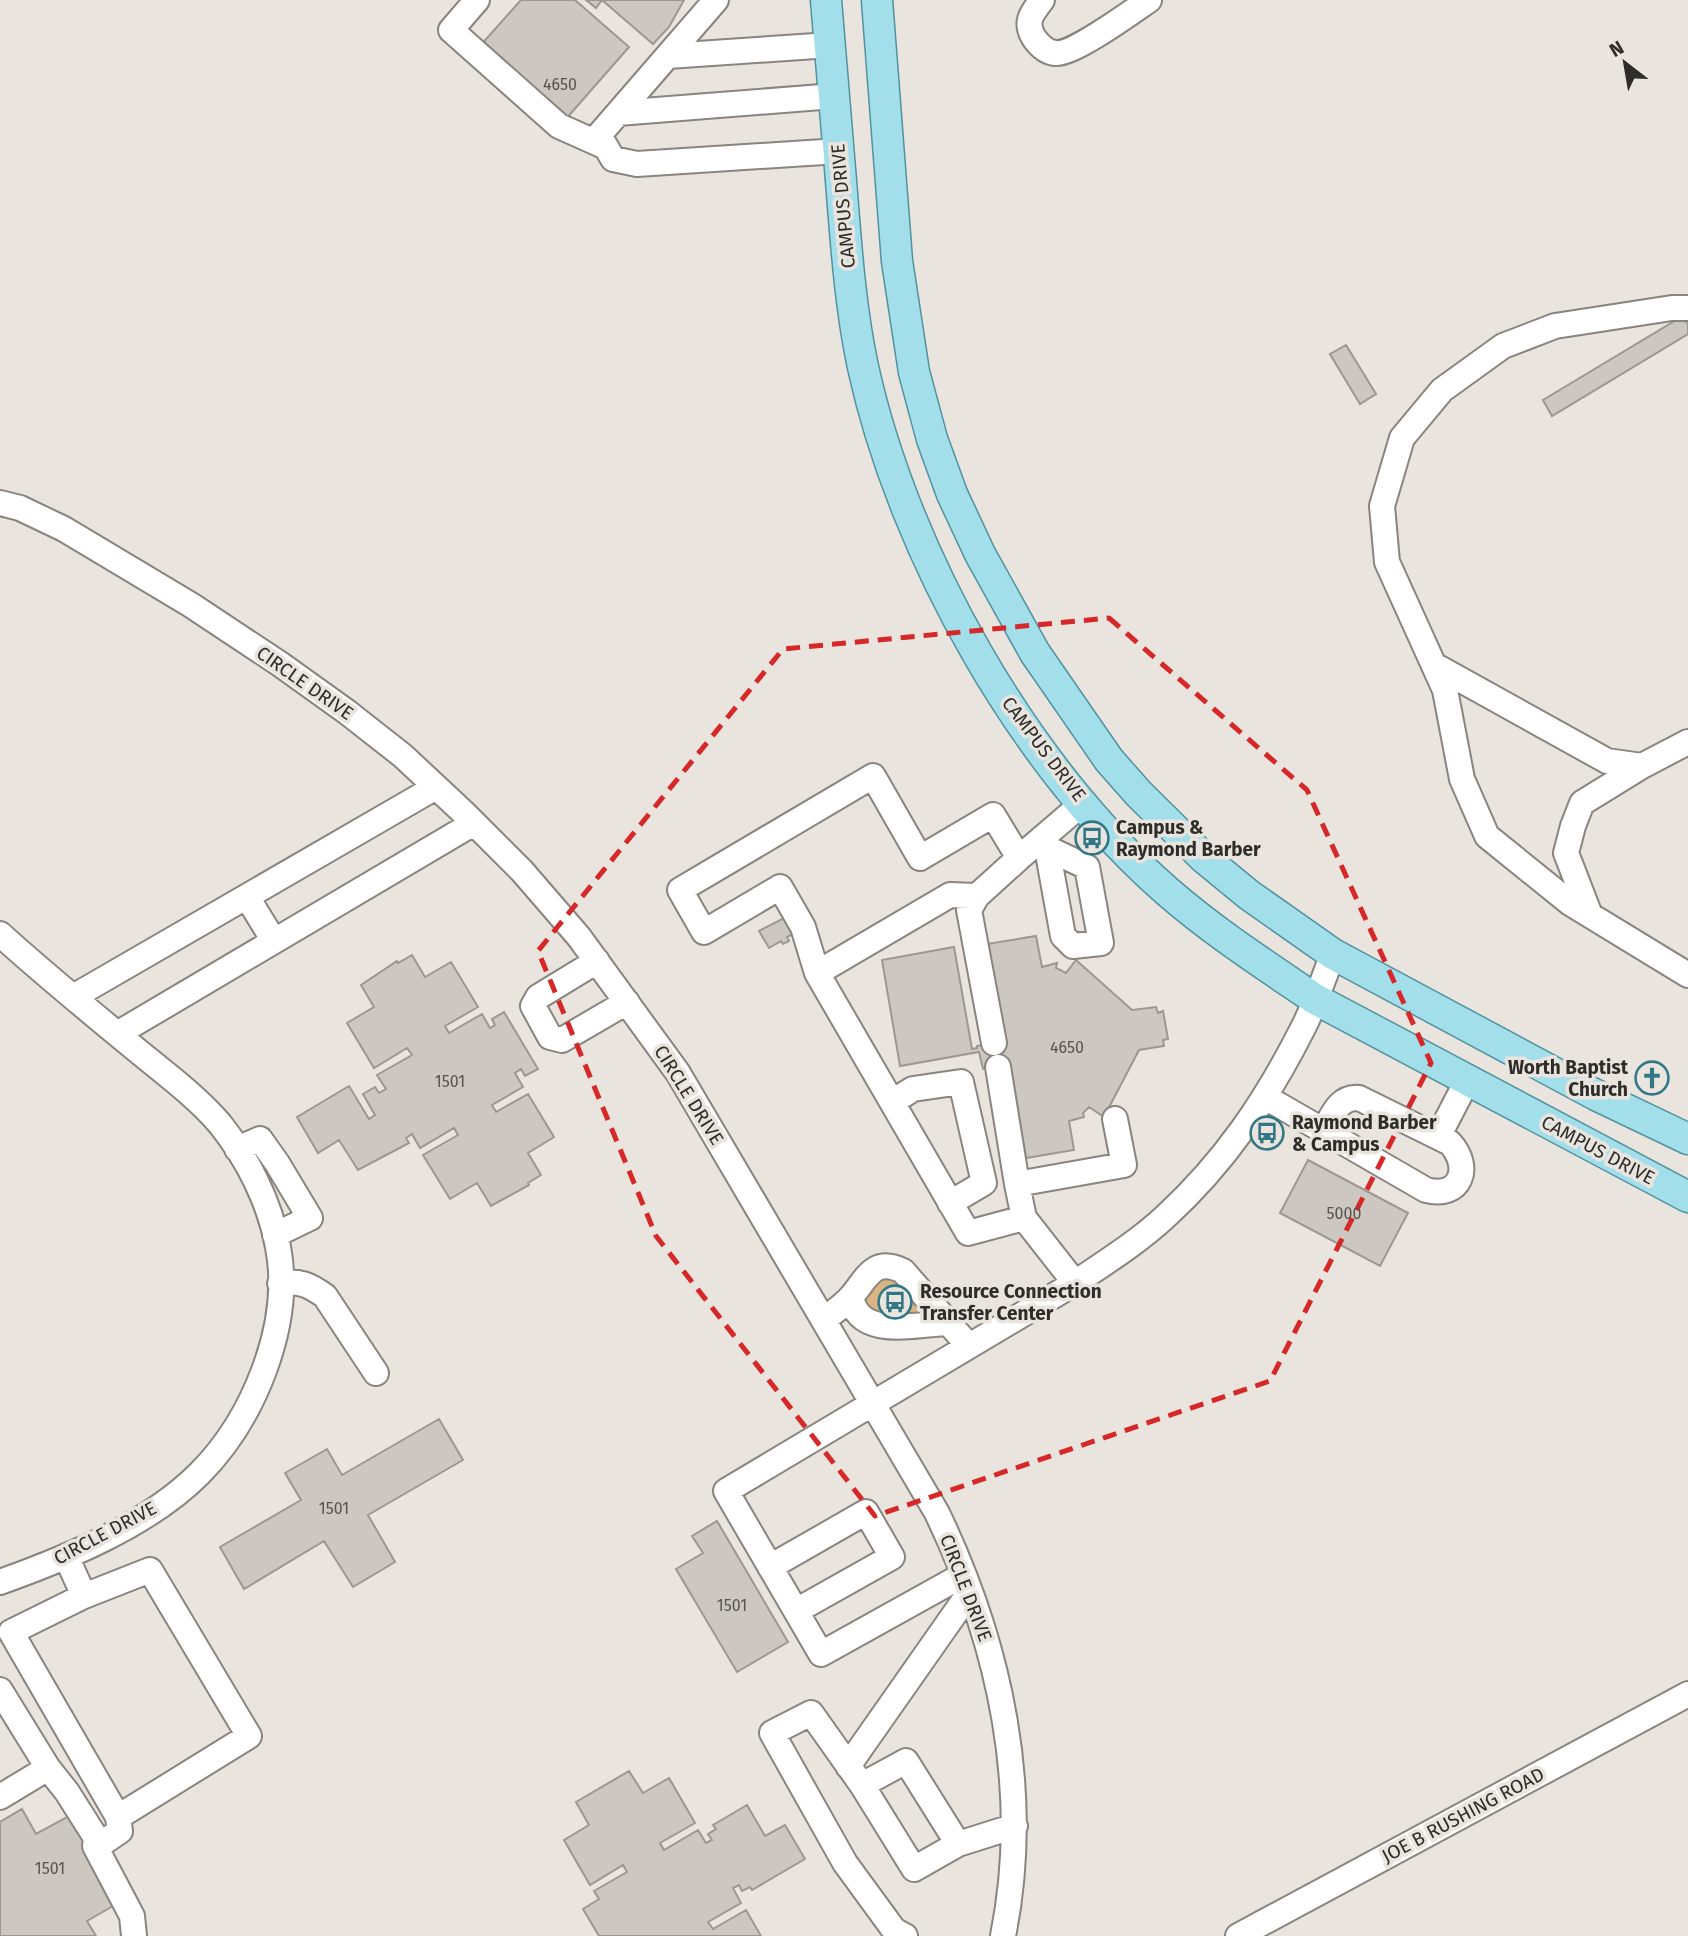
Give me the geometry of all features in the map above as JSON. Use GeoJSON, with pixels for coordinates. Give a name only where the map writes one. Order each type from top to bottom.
{"type":"FeatureCollection","features":[{"type":"Feature","properties":{"kind":"main road","name":"CAMPUS DRIVE"},"geometry":{"type":"LineString","coordinates":[[826,0],[847,262],[863,368],[905,505],[939,581],[1030,737],[1130,856],[1210,926],[1315,999],[1688,1197]]}},
{"type":"Feature","properties":{"kind":"main road"},"geometry":{"type":"LineString","coordinates":[[877,0],[897,261],[912,359],[932,439],[952,494],[980,554],[1035,653],[1109,760],[1139,794],[1204,858],[1240,888],[1333,954],[1596,1095],[1688,1139]]}},
{"type":"Feature","properties":{"kind":"main road"},"geometry":{"type":"LineString","coordinates":[[1570,1136],[1596,1095]]}},
{"type":"Feature","properties":{"kind":"street"},"geometry":{"type":"LineString","coordinates":[[477,0],[450,30],[559,125],[606,148]]}},
{"type":"Feature","properties":{"kind":"street"},"geometry":{"type":"LineString","coordinates":[[716,0],[599,135],[613,159],[638,164],[839,151]]}},
{"type":"Feature","properties":{"kind":"street"},"geometry":{"type":"LineString","coordinates":[[1042,0],[1030,15],[1028,29],[1039,46],[1056,54],[1073,50],[1149,0]]}},
{"type":"Feature","properties":{"kind":"street"},"geometry":{"type":"LineString","coordinates":[[668,56],[830,45]]}},
{"type":"Feature","properties":{"kind":"street"},"geometry":{"type":"LineString","coordinates":[[618,113],[834,96]]}},
{"type":"Feature","properties":{"kind":"street"},"geometry":{"type":"LineString","coordinates":[[1688,308],[1672,308],[1555,326],[1503,346],[1442,390],[1402,438],[1382,506],[1387,562],[1445,690],[1462,779],[1487,836],[1570,903],[1688,975]]}},
{"type":"Feature","properties":{"kind":"street","name":"CIRCLE DRIVE"},"geometry":{"type":"LineString","coordinates":[[0,503],[20,508],[64,529],[191,605],[347,712],[436,787],[522,872],[597,961],[678,1073],[937,1513],[967,1583],[993,1661],[1007,1725],[1014,1784],[1015,1826],[1003,1936]]}},
{"type":"Feature","properties":{"kind":"street"},"geometry":{"type":"LineString","coordinates":[[1434,665],[1608,761],[1642,766]]}},
{"type":"Feature","properties":{"kind":"street"},"geometry":{"type":"LineString","coordinates":[[1590,915],[1566,853],[1582,803],[1688,741]]}},
{"type":"Feature","properties":{"kind":"street"},"geometry":{"type":"LineString","coordinates":[[1019,858],[993,815],[919,858],[873,776],[680,890],[704,932],[780,887],[803,927],[817,973],[968,1233],[1024,1217]]}},
{"type":"Feature","properties":{"kind":"street"},"geometry":{"type":"LineString","coordinates":[[73,997],[436,787]]}},
{"type":"Feature","properties":{"kind":"street"},"geometry":{"type":"LineString","coordinates":[[1075,1283],[1024,1217],[969,910],[977,896],[1019,858],[1044,844],[1083,803]]}},
{"type":"Feature","properties":{"kind":"street"},"geometry":{"type":"LineString","coordinates":[[117,1034],[474,823]]}},
{"type":"Feature","properties":{"kind":"street"},"geometry":{"type":"LineString","coordinates":[[817,973],[950,895],[977,896]]}},
{"type":"Feature","properties":{"kind":"street"},"geometry":{"type":"LineString","coordinates":[[247,897],[274,941]]}},
{"type":"Feature","properties":{"kind":"street","name":"CIRCLE DRIVE"},"geometry":{"type":"LineString","coordinates":[[0,934],[219,1124],[246,1162],[267,1205],[278,1249],[280,1283],[269,1357],[252,1399],[232,1436],[198,1475],[156,1509],[104,1538],[66,1556],[0,1581]]}},
{"type":"Feature","properties":{"kind":"street"},"geometry":{"type":"LineString","coordinates":[[967,1583],[821,1654],[726,1491],[1075,1283],[1123,1251],[1165,1217],[1244,1131],[1304,1027],[1333,954]]}},
{"type":"Feature","properties":{"kind":"street"},"geometry":{"type":"LineString","coordinates":[[597,961],[538,997],[533,1006],[550,1037],[562,1040],[627,1002]]}},
{"type":"Feature","properties":{"kind":"street"},"geometry":{"type":"LineString","coordinates":[[1438,1137],[1468,1079]]}},
{"type":"Feature","properties":{"kind":"street"},"geometry":{"type":"LineString","coordinates":[[892,1102],[913,1089],[961,1082],[984,1183],[950,1203]]}},
{"type":"Feature","properties":{"kind":"street"},"geometry":{"type":"LineString","coordinates":[[1265,1097],[1323,1132],[1426,1190],[1436,1192],[1456,1184],[1462,1175],[1458,1152],[1450,1143],[1359,1098],[1350,1097],[1341,1102],[1323,1132]]}},
{"type":"Feature","properties":{"kind":"street"},"geometry":{"type":"LineString","coordinates":[[1017,1184],[1124,1165],[1115,1119]]}},
{"type":"Feature","properties":{"kind":"street"},"geometry":{"type":"LineString","coordinates":[[237,1149],[260,1139],[310,1218],[275,1235]]}},
{"type":"Feature","properties":{"kind":"street"},"geometry":{"type":"LineString","coordinates":[[824,1320],[851,1297],[873,1270],[892,1266],[903,1271],[968,1345]]}},
{"type":"Feature","properties":{"kind":"street"},"geometry":{"type":"LineString","coordinates":[[280,1283],[298,1282],[313,1287],[325,1296],[376,1373]]}},
{"type":"Feature","properties":{"kind":"street"},"geometry":{"type":"LineString","coordinates":[[851,1297],[853,1308],[870,1324],[882,1326],[948,1322]]}},
{"type":"Feature","properties":{"kind":"street"},"geometry":{"type":"LineString","coordinates":[[771,1567],[866,1512],[892,1557],[796,1611]]}},
{"type":"Feature","properties":{"kind":"street"},"geometry":{"type":"LineString","coordinates":[[66,1556],[84,1596]]}},
{"type":"Feature","properties":{"kind":"street"},"geometry":{"type":"LineString","coordinates":[[0,1690],[48,1768],[98,1841],[104,1842],[120,1831],[118,1817],[5,1633],[84,1596],[150,1570],[249,1735],[118,1817]]}},
{"type":"Feature","properties":{"kind":"street"},"geometry":{"type":"LineString","coordinates":[[855,1776],[967,1583]]}},
{"type":"Feature","properties":{"kind":"street","name":"JOE B RUSHING ROAD"},"geometry":{"type":"LineString","coordinates":[[1238,1936],[1688,1694]]}},
{"type":"Feature","properties":{"kind":"street"},"geometry":{"type":"LineString","coordinates":[[905,1936],[894,1930],[845,1863],[772,1733],[811,1713],[914,1869],[958,1844],[1015,1826]]}},
{"type":"Feature","properties":{"kind":"street"},"geometry":{"type":"LineString","coordinates":[[855,1776],[906,1761],[958,1844]]}},
{"type":"Feature","properties":{"kind":"street"},"geometry":{"type":"LineString","coordinates":[[0,1797],[48,1768]]}},
{"type":"Feature","properties":{"kind":"street"},"geometry":{"type":"LineString","coordinates":[[96,1838],[95,1846],[132,1916],[134,1936]]}},
{"type":"Feature","properties":{"kind":"highlighted area"},"geometry":{"type":"Polygon","coordinates":[[[1109,618],[1307,790],[1431,1063],[1270,1381],[875,1516],[656,1236],[538,951],[783,649],[1109,618]]]}},
{"type":"Feature","properties":{"kind":"shaded area"},"geometry":{"type":"Polygon","coordinates":[[[893,1276],[926,1312],[879,1314],[865,1304],[874,1285],[893,1276]]]}},
{"type":"Feature","properties":{"kind":"building"},"geometry":{"type":"Polygon","coordinates":[[[521,0],[575,0],[629,47],[565,120],[480,46],[521,0]]]}},
{"type":"Feature","properties":{"kind":"building"},"geometry":{"type":"Polygon","coordinates":[[[586,0],[602,0],[596,8],[586,0]]]}},
{"type":"Feature","properties":{"kind":"building"},"geometry":{"type":"Polygon","coordinates":[[[602,0],[684,0],[669,27],[653,44],[602,0]]]}},
{"type":"Feature","properties":{"kind":"building"},"geometry":{"type":"Polygon","coordinates":[[[1683,316],[1688,325],[1688,334],[1552,416],[1543,400],[1683,316]]]}},
{"type":"Feature","properties":{"kind":"building"},"geometry":{"type":"Polygon","coordinates":[[[1346,345],[1376,394],[1360,404],[1330,354],[1346,345]]]}},
{"type":"Feature","properties":{"kind":"building"},"geometry":{"type":"Polygon","coordinates":[[[784,918],[793,934],[787,937],[789,941],[783,944],[781,941],[769,948],[759,931],[784,918]]]}},
{"type":"Feature","properties":{"kind":"building"},"geometry":{"type":"Polygon","coordinates":[[[1036,936],[1042,967],[1057,963],[1056,968],[1066,973],[1076,960],[1132,1010],[1156,1007],[1158,1013],[1163,1011],[1168,1039],[1163,1040],[1164,1046],[1139,1050],[1104,1117],[1089,1107],[1083,1113],[1084,1117],[1069,1121],[1074,1150],[1026,1158],[1010,1065],[983,1069],[979,1052],[900,1066],[882,960],[954,947],[972,1049],[1004,1041],[987,944],[1036,936]]]}},
{"type":"Feature","properties":{"kind":"building"},"geometry":{"type":"Polygon","coordinates":[[[412,955],[425,977],[451,962],[478,1007],[445,1026],[449,1033],[482,1014],[490,1028],[495,1025],[492,1019],[504,1012],[538,1069],[525,1076],[521,1069],[515,1073],[523,1087],[492,1105],[496,1112],[528,1094],[554,1137],[528,1153],[541,1175],[528,1183],[529,1185],[491,1206],[477,1183],[450,1199],[423,1155],[458,1135],[454,1128],[420,1148],[412,1134],[406,1138],[409,1143],[358,1170],[339,1140],[318,1153],[297,1117],[349,1086],[369,1119],[375,1115],[363,1094],[375,1087],[379,1093],[386,1089],[377,1075],[412,1055],[407,1048],[374,1068],[347,1023],[374,1007],[361,985],[397,961],[398,963],[412,955]]]}},
{"type":"Feature","properties":{"kind":"building"},"geometry":{"type":"Polygon","coordinates":[[[1308,1160],[1408,1213],[1380,1266],[1280,1213],[1308,1160]]]}},
{"type":"Feature","properties":{"kind":"building"},"geometry":{"type":"Polygon","coordinates":[[[439,1419],[463,1460],[368,1515],[395,1562],[353,1587],[324,1541],[244,1589],[220,1547],[301,1500],[285,1473],[327,1449],[342,1475],[439,1419]]]}},
{"type":"Feature","properties":{"kind":"building"},"geometry":{"type":"Polygon","coordinates":[[[717,1521],[788,1642],[737,1672],[676,1569],[703,1553],[692,1536],[717,1521]]]}},
{"type":"Feature","properties":{"kind":"building"},"geometry":{"type":"Polygon","coordinates":[[[629,1771],[643,1793],[669,1778],[695,1823],[660,1843],[664,1850],[698,1830],[706,1843],[712,1840],[708,1834],[716,1829],[713,1825],[747,1805],[765,1836],[785,1825],[805,1859],[752,1890],[750,1887],[742,1891],[739,1885],[733,1888],[741,1903],[708,1922],[713,1929],[746,1910],[761,1936],[599,1936],[583,1909],[599,1899],[594,1891],[627,1872],[623,1865],[590,1885],[564,1840],[589,1825],[576,1802],[629,1771]]]}},
{"type":"Feature","properties":{"kind":"building"},"geometry":{"type":"Polygon","coordinates":[[[22,1809],[36,1834],[69,1816],[120,1902],[87,1921],[96,1936],[0,1936],[0,1822],[22,1809]]]}},
{"type":"Feature","properties":{"kind":"place","name":"Campus & Raymond Barber"},"geometry":{"type":"Point","coordinates":[1092,838]}},
{"type":"Feature","properties":{"kind":"place","name":"Worth Baptist Church"},"geometry":{"type":"Point","coordinates":[1652,1078]}},
{"type":"Feature","properties":{"kind":"place","name":"Raymond Barber & Campus"},"geometry":{"type":"Point","coordinates":[1267,1133]}},
{"type":"Feature","properties":{"kind":"place","name":"Resource Connection Transfer Center"},"geometry":{"type":"Point","coordinates":[895,1302]}}]}
